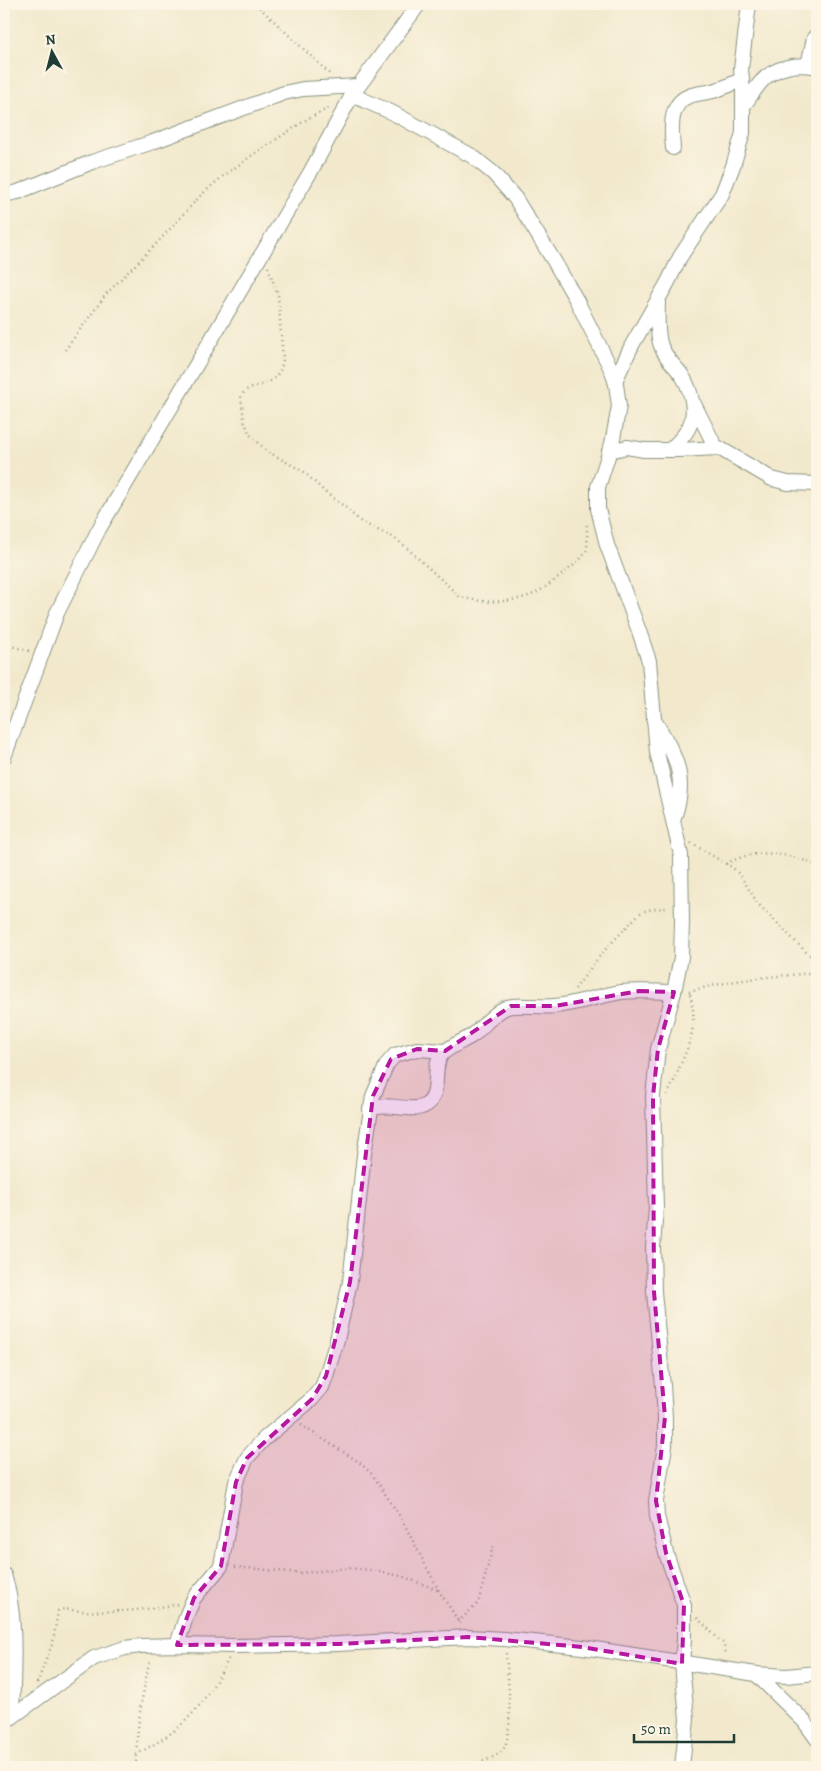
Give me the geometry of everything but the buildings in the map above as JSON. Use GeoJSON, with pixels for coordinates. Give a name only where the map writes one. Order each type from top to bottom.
{"type":"FeatureCollection","features":[{"type":"Feature","properties":{"kind":"street"},"geometry":{"type":"LineString","coordinates":[[4,756],[57,613],[99,528],[311,171],[351,92],[419,4]]}},
{"type":"Feature","properties":{"kind":"street"},"geometry":{"type":"LineString","coordinates":[[615,381],[632,345],[680,257],[722,194],[733,166],[743,133],[744,104],[741,69],[749,4]]}},
{"type":"Feature","properties":{"kind":"street"},"geometry":{"type":"LineString","coordinates":[[744,104],[762,82],[774,72],[786,67],[812,66],[814,38],[817,35]]}},
{"type":"Feature","properties":{"kind":"street"},"geometry":{"type":"LineString","coordinates":[[672,148],[671,132],[674,111],[682,100],[690,95],[715,90],[742,79]]}},
{"type":"Feature","properties":{"kind":"street"},"geometry":{"type":"LineString","coordinates":[[4,194],[18,192],[92,162],[150,143],[284,93],[303,89],[351,92],[393,112],[472,156],[493,173],[515,198],[558,268],[594,334],[615,381],[619,406],[609,451],[598,487],[598,509],[607,545],[649,661],[660,770],[681,855],[682,942],[679,968],[658,1049],[653,1080],[656,1207],[653,1246],[654,1292],[665,1417],[664,1446],[657,1492],[657,1516],[666,1553],[684,1605],[682,1664],[687,1719],[682,1767]]}},
{"type":"Feature","properties":{"kind":"street"},"geometry":{"type":"LineString","coordinates":[[658,298],[660,343],[663,351],[682,376],[691,399],[716,448]]}},
{"type":"Feature","properties":{"kind":"street"},"geometry":{"type":"LineString","coordinates":[[670,450],[685,434],[692,422],[691,399]]}},
{"type":"Feature","properties":{"kind":"street"},"geometry":{"type":"LineString","coordinates":[[609,451],[627,447],[670,450],[716,448],[729,453],[772,479],[788,483],[817,484]]}},
{"type":"Feature","properties":{"kind":"street"},"geometry":{"type":"LineString","coordinates":[[370,1109],[378,1106],[408,1108],[426,1105],[434,1090],[440,1057],[445,1051],[472,1035],[488,1019],[504,1008],[511,1006],[561,1006],[622,992],[674,992]]}},
{"type":"Feature","properties":{"kind":"street"},"geometry":{"type":"LineString","coordinates":[[177,1645],[194,1598],[221,1566],[240,1469],[253,1449],[312,1399],[322,1387],[337,1340],[350,1282],[373,1096],[391,1059],[407,1051],[417,1049],[445,1051]]}},
{"type":"Feature","properties":{"kind":"street"},"geometry":{"type":"LineString","coordinates":[[4,1575],[11,1609],[13,1663],[8,1719]]}},
{"type":"Feature","properties":{"kind":"street"},"geometry":{"type":"LineString","coordinates":[[8,1719],[94,1658],[124,1648],[153,1646],[338,1644],[468,1637],[582,1647],[756,1674],[786,1676],[817,1673]]}},
{"type":"Feature","properties":{"kind":"street"},"geometry":{"type":"LineString","coordinates":[[756,1674],[804,1721],[817,1739]]}},
{"type":"Feature","properties":{"kind":"path"},"geometry":{"type":"LineString","coordinates":[[66,350],[107,293],[148,253],[202,194],[222,176],[251,156],[351,92],[256,4]]}},
{"type":"Feature","properties":{"kind":"path"},"geometry":{"type":"LineString","coordinates":[[262,252],[278,296],[283,360],[281,369],[275,378],[246,390],[241,400],[247,428],[256,441],[267,451],[304,472],[361,522],[393,537],[458,596],[467,599],[499,601],[516,599],[531,595],[554,580],[580,559],[586,551],[588,521],[591,515],[598,509]]}},
{"type":"Feature","properties":{"kind":"path"},"geometry":{"type":"LineString","coordinates":[[4,644],[43,654]]}},
{"type":"Feature","properties":{"kind":"path"},"geometry":{"type":"LineString","coordinates":[[677,835],[726,864],[740,875],[758,904],[807,953],[817,960]]}},
{"type":"Feature","properties":{"kind":"path"},"geometry":{"type":"LineString","coordinates":[[726,864],[739,856],[760,853],[790,856],[817,865]]}},
{"type":"Feature","properties":{"kind":"path"},"geometry":{"type":"LineString","coordinates":[[561,1006],[570,997],[602,953],[642,912],[682,907]]}},
{"type":"Feature","properties":{"kind":"path"},"geometry":{"type":"LineString","coordinates":[[653,1111],[668,1093],[690,1042],[694,1022],[689,992],[679,968]]}},
{"type":"Feature","properties":{"kind":"path"},"geometry":{"type":"LineString","coordinates":[[689,992],[708,986],[745,979],[817,973]]}},
{"type":"Feature","properties":{"kind":"path"},"geometry":{"type":"LineString","coordinates":[[288,1418],[332,1444],[359,1462],[372,1474],[402,1518],[439,1591],[468,1637]]}},
{"type":"Feature","properties":{"kind":"path"},"geometry":{"type":"LineString","coordinates":[[441,1639],[478,1603],[494,1543]]}},
{"type":"Feature","properties":{"kind":"path"},"geometry":{"type":"LineString","coordinates":[[221,1566],[301,1573],[348,1568],[370,1570],[401,1576],[439,1591]]}},
{"type":"Feature","properties":{"kind":"path"},"geometry":{"type":"LineString","coordinates":[[30,1704],[41,1670],[53,1642],[58,1610],[126,1611],[168,1606],[194,1598]]}},
{"type":"Feature","properties":{"kind":"path"},"geometry":{"type":"LineString","coordinates":[[684,1605],[724,1644],[726,1670]]}},
{"type":"Feature","properties":{"kind":"path"},"geometry":{"type":"LineString","coordinates":[[469,1767],[490,1759],[502,1751],[507,1738],[510,1717],[504,1639]]}},
{"type":"Feature","properties":{"kind":"path"},"geometry":{"type":"LineString","coordinates":[[136,1767],[136,1736],[140,1704],[153,1646]]}},
{"type":"Feature","properties":{"kind":"path"},"geometry":{"type":"LineString","coordinates":[[136,1754],[165,1738],[188,1718],[212,1687],[236,1646]]}},
{"type":"Feature","properties":{"kind":"highlighted area"},"geometry":{"type":"Polygon","coordinates":[[[639,991],[674,992],[658,1049],[653,1096],[654,1292],[665,1417],[656,1501],[666,1553],[684,1605],[682,1664],[582,1647],[468,1637],[338,1644],[177,1645],[194,1598],[221,1566],[236,1482],[247,1458],[312,1399],[326,1376],[350,1282],[373,1096],[391,1059],[417,1049],[445,1051],[511,1006],[555,1006],[639,991]]]}}]}
